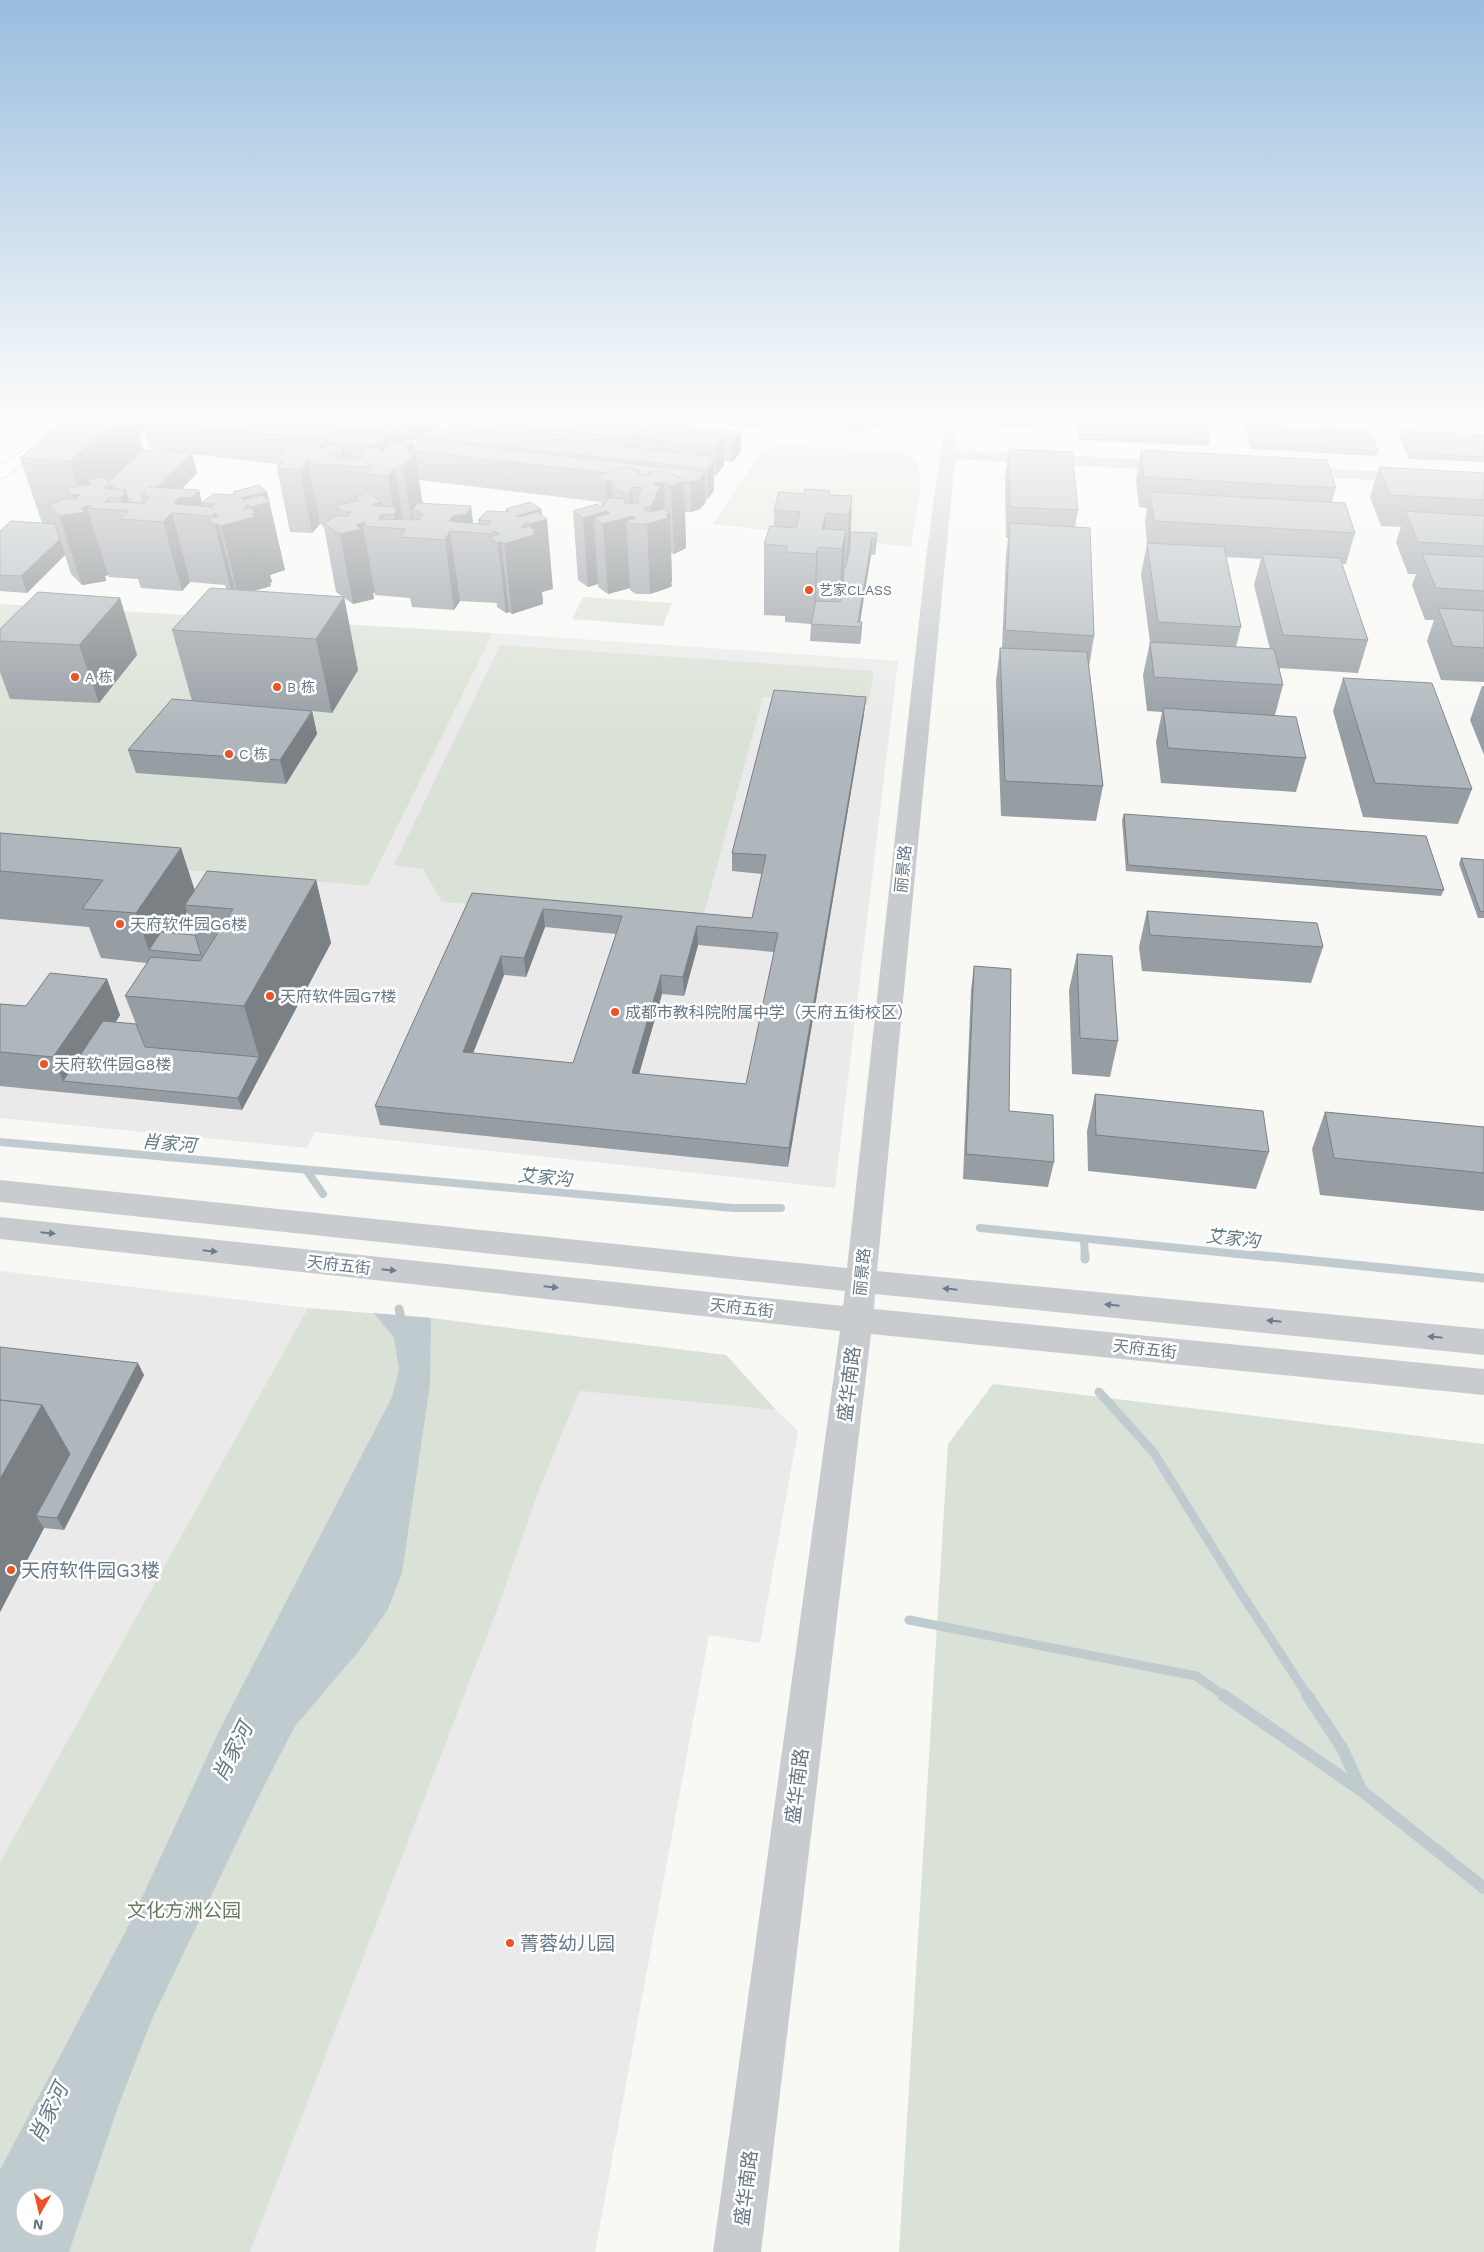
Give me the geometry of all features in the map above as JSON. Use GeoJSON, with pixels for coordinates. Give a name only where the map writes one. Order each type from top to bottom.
{"type":"FeatureCollection","features":[{"type":"Feature","properties":{"kind":"street","name":"丽景路"},"geometry":{"type":"LineString","coordinates":[[857,1320],[939,524]]}},
{"type":"Feature","properties":{"kind":"street"},"geometry":{"type":"LineString","coordinates":[[0,1191],[861,1281],[1484,1342]]}},
{"type":"Feature","properties":{"kind":"street","name":"天府五街"},"geometry":{"type":"LineString","coordinates":[[0,1228],[857,1320],[1484,1382]]}},
{"type":"Feature","properties":{"kind":"street","name":"盛华南路"},"geometry":{"type":"LineString","coordinates":[[738,2252],[857,1320]]}},
{"type":"Feature","properties":{"kind":"shaded area","name":"成都市教科院附属中学（天府五街校区）"},"geometry":{"type":"Polygon","coordinates":[[[493,633],[898,661],[835,1188],[315,1132],[307,1148],[0,1118],[0,854],[368,886],[493,633]]]}},
{"type":"Feature","properties":{"kind":"shaded area"},"geometry":{"type":"Polygon","coordinates":[[[0,1271],[308,1308],[0,1862],[0,1271]]]}},
{"type":"Feature","properties":{"kind":"shaded area","name":"菁蓉幼儿园"},"geometry":{"type":"Polygon","coordinates":[[[580,1391],[776,1410],[798,1431],[760,1643],[709,1635],[595,2252],[250,2252],[499,1605],[540,1487],[580,1391]]]}},
{"type":"Feature","properties":{"kind":"green space"},"geometry":{"type":"Polygon","coordinates":[[[714,524],[914,524],[911,547],[714,524]]]}},
{"type":"Feature","properties":{"kind":"green space"},"geometry":{"type":"Polygon","coordinates":[[[583,597],[672,603],[663,626],[572,619],[583,597]]]}},
{"type":"Feature","properties":{"kind":"green space"},"geometry":{"type":"Polygon","coordinates":[[[0,604],[493,633],[368,886],[0,854],[0,604]]]}},
{"type":"Feature","properties":{"kind":"green space"},"geometry":{"type":"Polygon","coordinates":[[[500,645],[874,671],[868,705],[763,697],[702,921],[442,902],[423,869],[394,865],[500,645]]]}},
{"type":"Feature","properties":{"kind":"green space","name":"文化方洲公园"},"geometry":{"type":"Polygon","coordinates":[[[308,1308],[431,1318],[726,1355],[776,1410],[580,1391],[540,1487],[499,1605],[250,2252],[0,2252],[0,1862],[308,1308]]]}},
{"type":"Feature","properties":{"kind":"green space"},"geometry":{"type":"Polygon","coordinates":[[[993,1384],[1484,1444],[1484,2252],[899,2252],[948,1444],[993,1384]]]}},
{"type":"Feature","properties":{"kind":"water"},"geometry":{"type":"Polygon","coordinates":[[[374,1313],[431,1318],[430,1384],[402,1573],[388,1609],[359,1651],[295,1726],[260,1794],[152,2019],[119,2104],[69,2252],[0,2252],[0,2170],[132,1919],[219,1731],[392,1397],[399,1369],[394,1338],[374,1313]]]}},
{"type":"Feature","properties":{"kind":"building"},"geometry":{"type":"Polygon","coordinates":[[[8,524],[55,524],[60,539],[21,576],[0,575],[0,531],[8,524]]]}},
{"type":"Feature","properties":{"kind":"building"},"geometry":{"type":"Polygon","coordinates":[[[325,524],[359,524],[356,525],[362,529],[340,534],[325,524]]]}},
{"type":"Feature","properties":{"kind":"building"},"geometry":{"type":"Polygon","coordinates":[[[364,524],[525,524],[522,528],[529,526],[536,531],[533,532],[536,534],[504,544],[498,543],[489,537],[499,534],[494,531],[492,534],[450,531],[445,540],[400,537],[406,529],[363,526],[364,524]]]}},
{"type":"Feature","properties":{"kind":"building"},"geometry":{"type":"Polygon","coordinates":[[[797,524],[823,524],[822,529],[846,530],[842,549],[818,547],[816,554],[786,552],[788,546],[764,544],[770,526],[796,528],[797,524]]]}},
{"type":"Feature","properties":{"kind":"building"},"geometry":{"type":"Polygon","coordinates":[[[1010,524],[1090,528],[1094,636],[1005,630],[1010,524]]]}},
{"type":"Feature","properties":{"kind":"building"},"geometry":{"type":"Polygon","coordinates":[[[1206,524],[1352,524],[1355,533],[1206,524]]]}},
{"type":"Feature","properties":{"kind":"building"},"geometry":{"type":"Polygon","coordinates":[[[1410,524],[1484,524],[1484,546],[1418,542],[1410,524]]]}},
{"type":"Feature","properties":{"kind":"building"},"geometry":{"type":"Polygon","coordinates":[[[851,532],[877,533],[876,539],[872,538],[858,622],[862,622],[861,627],[811,624],[816,601],[840,602],[851,532]]]}},
{"type":"Feature","properties":{"kind":"building"},"geometry":{"type":"Polygon","coordinates":[[[1147,543],[1224,547],[1241,627],[1158,622],[1147,543]]]}},
{"type":"Feature","properties":{"kind":"building"},"geometry":{"type":"Polygon","coordinates":[[[1262,554],[1340,558],[1368,640],[1283,635],[1262,554]]]}},
{"type":"Feature","properties":{"kind":"building"},"geometry":{"type":"Polygon","coordinates":[[[1422,554],[1484,557],[1484,591],[1436,588],[1422,554]]]}},
{"type":"Feature","properties":{"kind":"building"},"geometry":{"type":"Polygon","coordinates":[[[210,588],[344,597],[316,639],[172,630],[210,588]]]}},
{"type":"Feature","properties":{"kind":"building"},"geometry":{"type":"Polygon","coordinates":[[[38,592],[120,598],[79,645],[0,641],[0,629],[38,592]]]}},
{"type":"Feature","properties":{"kind":"building"},"geometry":{"type":"Polygon","coordinates":[[[1438,608],[1484,611],[1484,648],[1453,646],[1438,608]]]}},
{"type":"Feature","properties":{"kind":"building"},"geometry":{"type":"Polygon","coordinates":[[[1150,642],[1274,649],[1283,685],[1154,677],[1150,642]]]}},
{"type":"Feature","properties":{"kind":"building"},"geometry":{"type":"Polygon","coordinates":[[[1000,648],[1087,652],[1103,786],[1005,781],[1000,648]]]}},
{"type":"Feature","properties":{"kind":"building"},"geometry":{"type":"Polygon","coordinates":[[[1343,678],[1432,683],[1472,789],[1375,783],[1343,678]]]}},
{"type":"Feature","properties":{"kind":"building"},"geometry":{"type":"Polygon","coordinates":[[[774,690],[866,697],[789,1148],[375,1106],[472,893],[752,918],[766,855],[732,853],[774,690]],[[543,909],[524,958],[501,956],[463,1052],[573,1063],[622,916],[543,909]],[[697,926],[683,977],[661,975],[632,1073],[746,1084],[778,933],[697,926]]]}},
{"type":"Feature","properties":{"kind":"building"},"geometry":{"type":"Polygon","coordinates":[[[172,699],[312,711],[280,760],[128,750],[172,699]]]}},
{"type":"Feature","properties":{"kind":"building"},"geometry":{"type":"Polygon","coordinates":[[[1163,708],[1296,717],[1306,758],[1168,748],[1163,708]]]}},
{"type":"Feature","properties":{"kind":"building"},"geometry":{"type":"Polygon","coordinates":[[[1124,814],[1426,836],[1444,890],[1128,865],[1124,814]]]}},
{"type":"Feature","properties":{"kind":"building"},"geometry":{"type":"Polygon","coordinates":[[[0,833],[181,848],[136,913],[82,909],[103,880],[0,871],[0,833]]]}},
{"type":"Feature","properties":{"kind":"building"},"geometry":{"type":"Polygon","coordinates":[[[1461,858],[1484,860],[1484,912],[1480,911],[1461,858]]]}},
{"type":"Feature","properties":{"kind":"building"},"geometry":{"type":"Polygon","coordinates":[[[207,871],[316,880],[244,1006],[125,996],[151,957],[200,961],[233,909],[185,905],[207,871]]]}},
{"type":"Feature","properties":{"kind":"building"},"geometry":{"type":"Polygon","coordinates":[[[1147,911],[1317,923],[1323,947],[1150,935],[1147,911]]]}},
{"type":"Feature","properties":{"kind":"building"},"geometry":{"type":"Polygon","coordinates":[[[161,932],[195,935],[201,955],[149,950],[161,932]]]}},
{"type":"Feature","properties":{"kind":"building"},"geometry":{"type":"Polygon","coordinates":[[[1077,954],[1112,956],[1118,1041],[1080,1038],[1077,954]]]}},
{"type":"Feature","properties":{"kind":"building"},"geometry":{"type":"Polygon","coordinates":[[[974,966],[1011,969],[1009,1111],[1053,1115],[1054,1162],[966,1154],[974,966]]]}},
{"type":"Feature","properties":{"kind":"building"},"geometry":{"type":"Polygon","coordinates":[[[50,973],[107,979],[53,1057],[0,1052],[0,1004],[26,1006],[50,973]]]}},
{"type":"Feature","properties":{"kind":"building"},"geometry":{"type":"Polygon","coordinates":[[[103,1021],[136,1024],[145,1047],[259,1057],[238,1098],[63,1081],[103,1021]]]}},
{"type":"Feature","properties":{"kind":"building"},"geometry":{"type":"Polygon","coordinates":[[[1095,1094],[1263,1111],[1269,1152],[1096,1135],[1095,1094]]]}},
{"type":"Feature","properties":{"kind":"building"},"geometry":{"type":"Polygon","coordinates":[[[1325,1112],[1484,1127],[1484,1173],[1334,1158],[1325,1112]]]}},
{"type":"Feature","properties":{"kind":"building"},"geometry":{"type":"Polygon","coordinates":[[[0,1347],[138,1363],[57,1518],[36,1516],[70,1454],[42,1405],[0,1400],[0,1347]]]}},
{"type":"Feature","properties":{"kind":"building"},"geometry":{"type":"Polygon","coordinates":[[[0,1400],[42,1405],[0,1479],[0,1400]]]}},
{"type":"Feature","properties":{"kind":"waterway","name":"艾家沟"},"geometry":{"type":"LineString","coordinates":[[0,1142],[733,1208],[781,1208]]}},
{"type":"Feature","properties":{"kind":"waterway","name":"肖家河"},"geometry":{"type":"LineString","coordinates":[[307,1171],[323,1194]]}},
{"type":"Feature","properties":{"kind":"waterway","name":"艾家沟"},"geometry":{"type":"LineString","coordinates":[[980,1228],[1268,1257]]}},
{"type":"Feature","properties":{"kind":"waterway"},"geometry":{"type":"LineString","coordinates":[[1084,1240],[1085,1257]]}},
{"type":"Feature","properties":{"kind":"waterway","name":"艾家沟"},"geometry":{"type":"LineString","coordinates":[[1255,1255],[1484,1278]]}},
{"type":"Feature","properties":{"kind":"waterway","name":"肖家河"},"geometry":{"type":"LineString","coordinates":[[399,1309],[402,1324]]}},
{"type":"Feature","properties":{"kind":"waterway"},"geometry":{"type":"LineString","coordinates":[[1099,1392],[1154,1453],[1237,1587],[1308,1696]]}},
{"type":"Feature","properties":{"kind":"waterway"},"geometry":{"type":"LineString","coordinates":[[909,1620],[1196,1676],[1225,1696]]}},
{"type":"Feature","properties":{"kind":"waterway"},"geometry":{"type":"LineString","coordinates":[[1223,1695],[1362,1791],[1484,1888]]}},
{"type":"Feature","properties":{"kind":"waterway"},"geometry":{"type":"LineString","coordinates":[[1307,1695],[1342,1748],[1361,1789]]}},
{"type":"Feature","properties":{"kind":"place","name":"艺家CLASS"},"geometry":{"type":"Point","coordinates":[809,590]}},
{"type":"Feature","properties":{"kind":"place","name":"A 栋"},"geometry":{"type":"Point","coordinates":[75,677]}},
{"type":"Feature","properties":{"kind":"place","name":"B 栋"},"geometry":{"type":"Point","coordinates":[277,687]}},
{"type":"Feature","properties":{"kind":"place","name":"C 栋"},"geometry":{"type":"Point","coordinates":[229,754]}},
{"type":"Feature","properties":{"kind":"place","name":"天府软件园G6楼"},"geometry":{"type":"Point","coordinates":[120,924]}},
{"type":"Feature","properties":{"kind":"place","name":"天府软件园G7楼"},"geometry":{"type":"Point","coordinates":[270,996]}},
{"type":"Feature","properties":{"kind":"place","name":"成都市教科院附属中学（天府五街校区）"},"geometry":{"type":"Point","coordinates":[615,1012]}},
{"type":"Feature","properties":{"kind":"place","name":"天府软件园G8楼"},"geometry":{"type":"Point","coordinates":[44,1064]}},
{"type":"Feature","properties":{"kind":"place","name":"天府软件园G3楼"},"geometry":{"type":"Point","coordinates":[11,1570]}},
{"type":"Feature","properties":{"kind":"place","name":"菁蓉幼儿园"},"geometry":{"type":"Point","coordinates":[510,1943]}}]}
